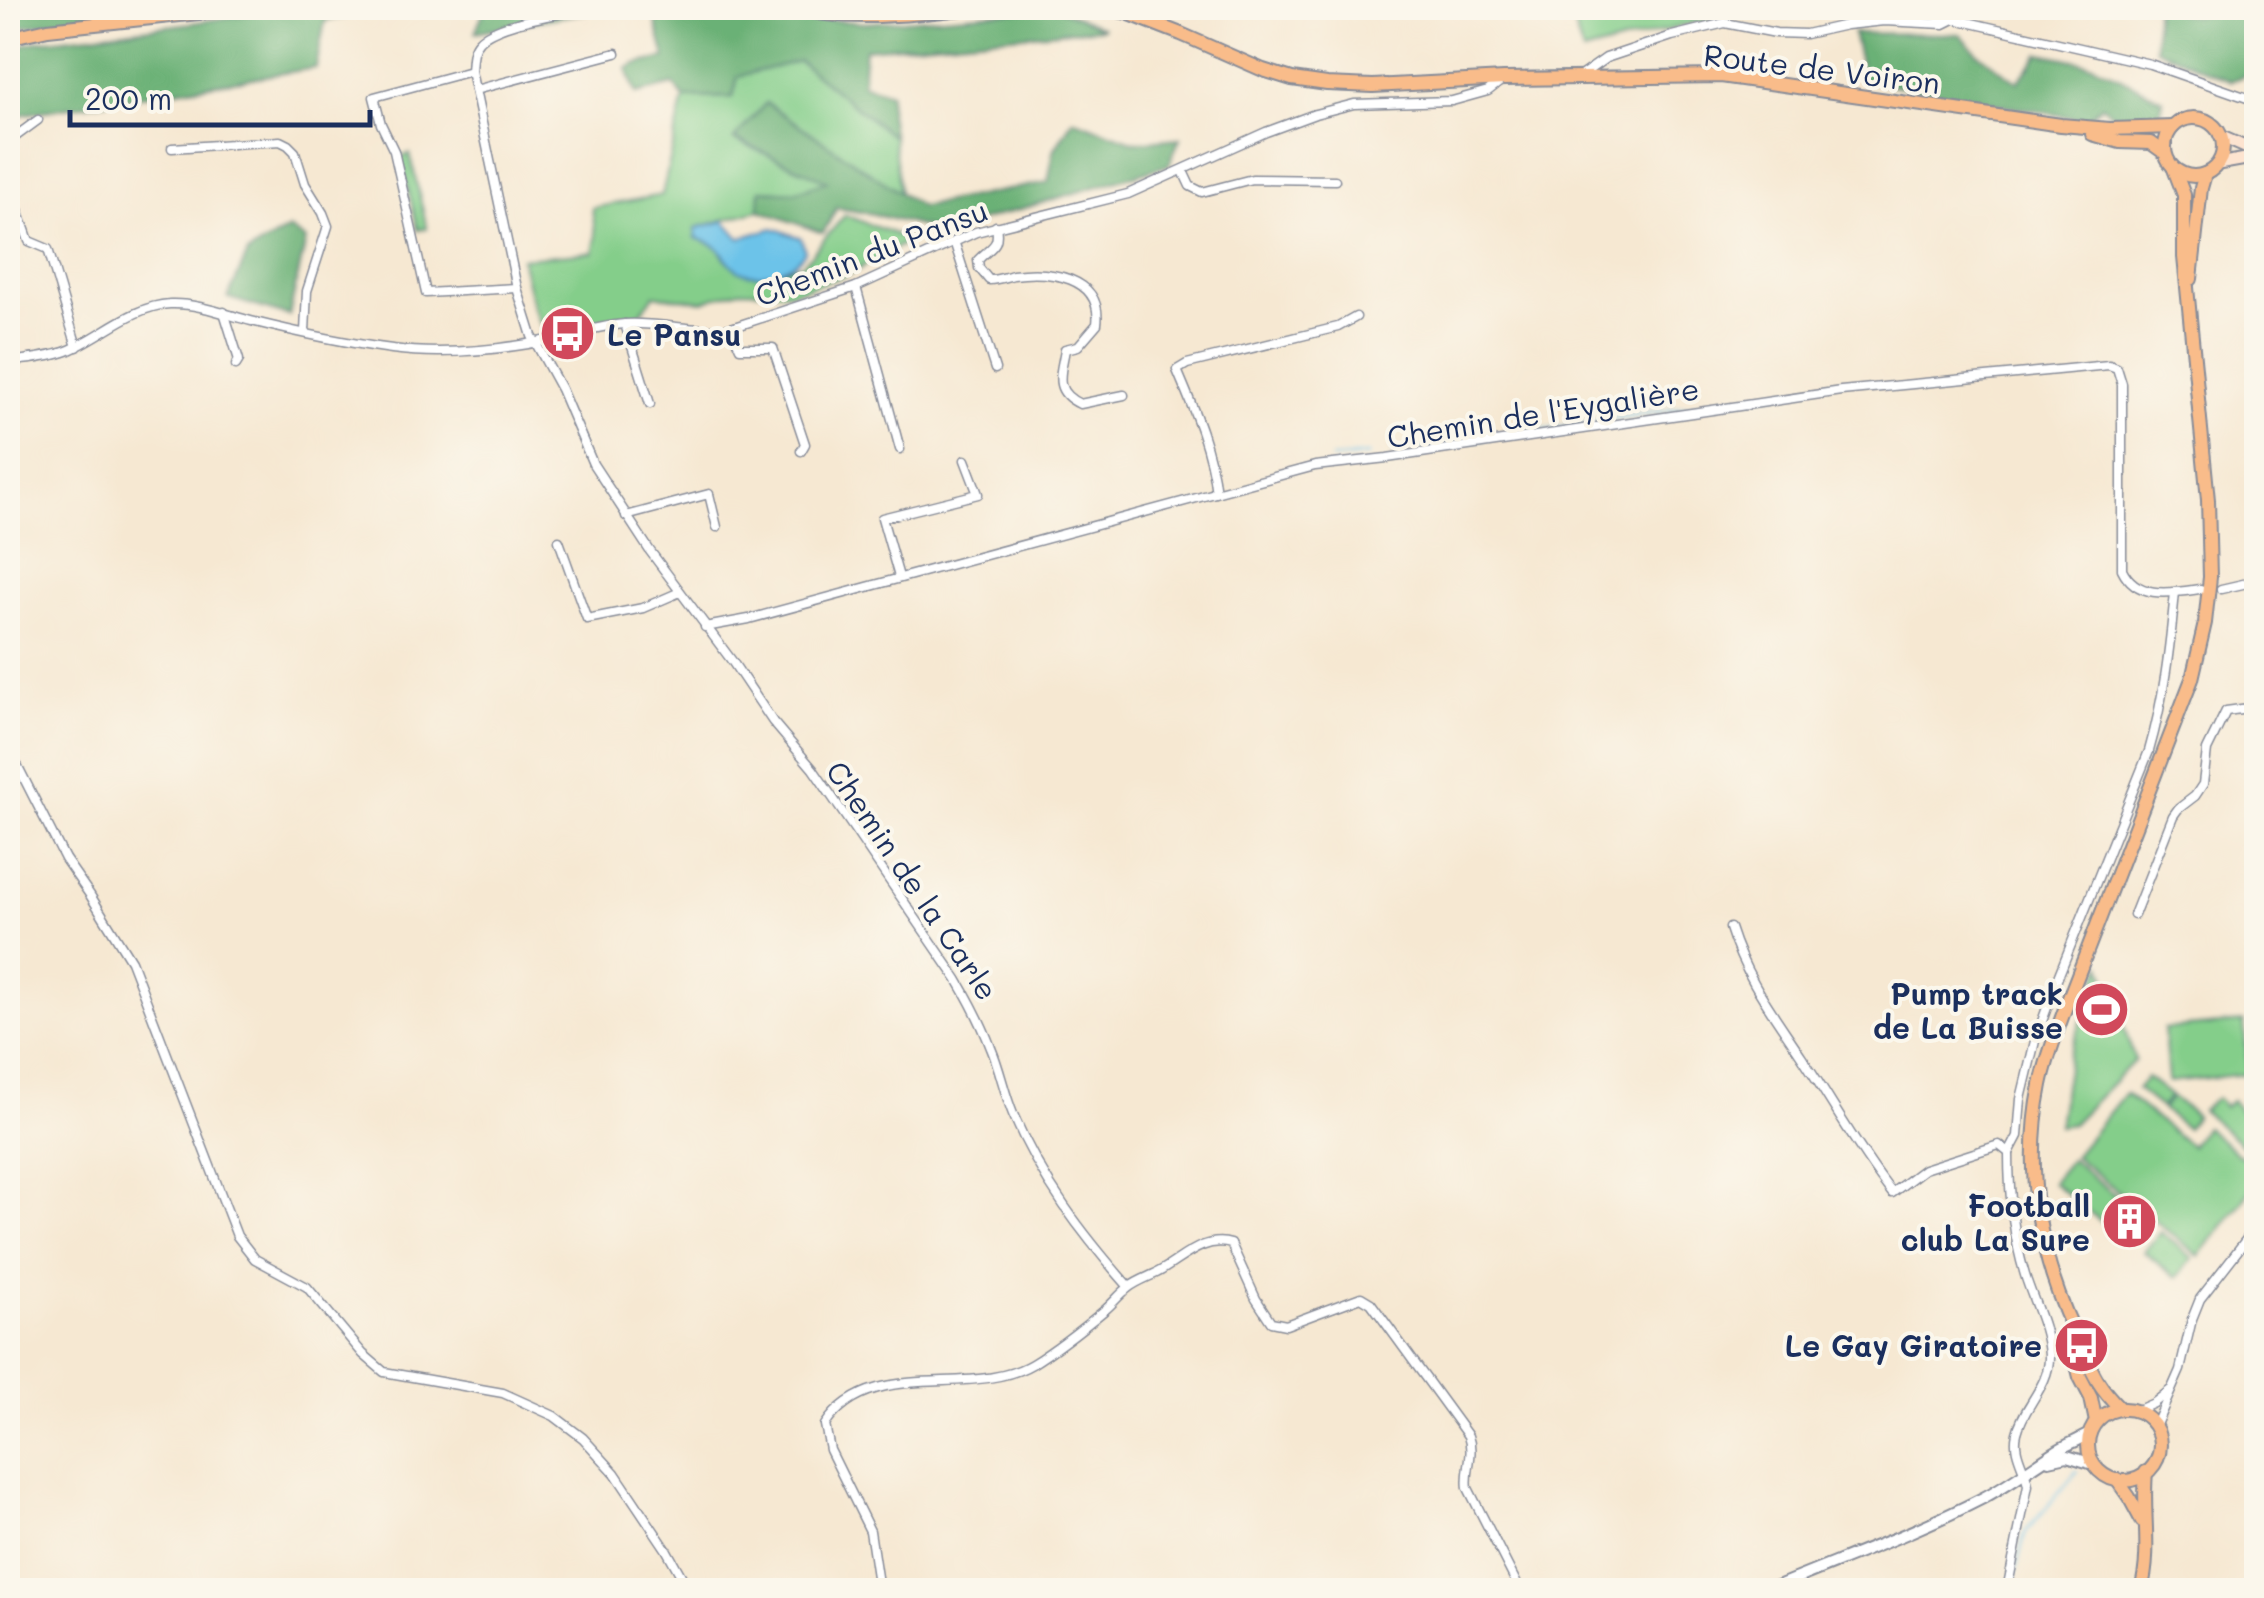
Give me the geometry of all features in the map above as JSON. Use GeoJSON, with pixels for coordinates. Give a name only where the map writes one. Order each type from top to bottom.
{"type":"FeatureCollection","features":[{"type":"Feature","properties":{"kind":"main road"},"geometry":{"type":"LineString","coordinates":[[8,38],[48,29],[246,8]]}},
{"type":"Feature","properties":{"kind":"main road"},"geometry":{"type":"LineString","coordinates":[[788,8],[864,17],[973,8]]}},
{"type":"Feature","properties":{"kind":"main road","name":"Route de Voiron"},"geometry":{"type":"LineString","coordinates":[[1103,8],[1163,27],[1263,70],[1327,84],[1721,76],[2061,125],[2110,130],[2173,127]]}},
{"type":"Feature","properties":{"kind":"main road"},"geometry":{"type":"LineString","coordinates":[[2129,1410],[2102,1391],[2095,1380],[2047,1259],[2034,1183],[2036,1118],[2046,1067],[2069,998],[2192,679],[2205,622],[2211,537],[2184,258],[2184,195],[2165,154],[2173,127],[2187,119],[2199,119],[2215,128],[2223,146],[2218,164]]}},
{"type":"Feature","properties":{"kind":"main road","name":"Route de Voiron"},"geometry":{"type":"LineString","coordinates":[[2061,125],[2120,142],[2151,144],[2165,154]]}},
{"type":"Feature","properties":{"kind":"main road"},"geometry":{"type":"LineString","coordinates":[[2220,136],[2256,152]]}},
{"type":"Feature","properties":{"kind":"main road"},"geometry":{"type":"LineString","coordinates":[[2174,169],[2194,176],[2205,174],[2218,164],[2246,158],[2256,160]]}},
{"type":"Feature","properties":{"kind":"main road"},"geometry":{"type":"LineString","coordinates":[[2188,307],[2205,174]]}},
{"type":"Feature","properties":{"kind":"main road"},"geometry":{"type":"LineString","coordinates":[[2068,1318],[2074,1358],[2092,1398],[2089,1454],[2093,1464],[2108,1477],[2133,1480],[2146,1472],[2158,1456],[2160,1446],[2155,1427],[2144,1414],[2112,1410],[2092,1428]]}},
{"type":"Feature","properties":{"kind":"main road"},"geometry":{"type":"LineString","coordinates":[[2142,1590],[2147,1560],[2146,1472]]}},
{"type":"Feature","properties":{"kind":"main road"},"geometry":{"type":"LineString","coordinates":[[2118,1480],[2138,1511],[2146,1538]]}},
{"type":"Feature","properties":{"kind":"street"},"geometry":{"type":"LineString","coordinates":[[516,288],[426,293],[394,151],[374,97],[471,71],[475,45],[499,29],[587,8]]}},
{"type":"Feature","properties":{"kind":"street"},"geometry":{"type":"LineString","coordinates":[[1894,8],[1954,18],[2150,64],[2256,101]]}},
{"type":"Feature","properties":{"kind":"street"},"geometry":{"type":"LineString","coordinates":[[1577,78],[1606,58],[1726,23],[1776,33],[1806,34],[1884,21],[1944,24],[1954,18]]}},
{"type":"Feature","properties":{"kind":"street"},"geometry":{"type":"LineString","coordinates":[[474,90],[616,53]]}},
{"type":"Feature","properties":{"kind":"street","name":"Chemin de la Carle"},"geometry":{"type":"LineString","coordinates":[[471,71],[516,288],[536,343],[561,389],[593,464],[773,722],[813,769],[957,978],[993,1052],[1014,1117],[1046,1178],[1088,1242],[1129,1287]]}},
{"type":"Feature","properties":{"kind":"street","name":"Chemin du Pansu"},"geometry":{"type":"LineString","coordinates":[[8,362],[62,353],[129,317],[172,304],[394,350],[443,352],[536,343],[626,324],[699,330],[745,326],[856,288],[996,226],[1128,194],[1315,114],[1354,104],[1452,101],[1488,91],[1504,79]]}},
{"type":"Feature","properties":{"kind":"street"},"geometry":{"type":"LineString","coordinates":[[8,142],[38,120]]}},
{"type":"Feature","properties":{"kind":"street"},"geometry":{"type":"LineString","coordinates":[[172,148],[280,141],[295,152],[305,184],[328,226],[307,291],[305,332]]}},
{"type":"Feature","properties":{"kind":"street"},"geometry":{"type":"LineString","coordinates":[[1183,171],[1190,186],[1202,192],[1252,179],[1336,180]]}},
{"type":"Feature","properties":{"kind":"street"},"geometry":{"type":"LineString","coordinates":[[8,192],[29,241],[48,249],[77,347]]}},
{"type":"Feature","properties":{"kind":"street"},"geometry":{"type":"LineString","coordinates":[[996,226],[996,244],[978,260],[979,268],[990,280],[1019,274],[1061,276],[1080,284],[1093,297],[1097,324],[1078,346],[1065,349],[1059,379],[1066,395],[1080,404],[1124,395]]}},
{"type":"Feature","properties":{"kind":"street"},"geometry":{"type":"LineString","coordinates":[[954,242],[995,369]]}},
{"type":"Feature","properties":{"kind":"street"},"geometry":{"type":"LineString","coordinates":[[856,288],[900,449]]}},
{"type":"Feature","properties":{"kind":"street"},"geometry":{"type":"LineString","coordinates":[[224,312],[239,360],[236,364]]}},
{"type":"Feature","properties":{"kind":"street"},"geometry":{"type":"LineString","coordinates":[[1216,492],[1200,425],[1177,370],[1187,364],[1338,326],[1356,317]]}},
{"type":"Feature","properties":{"kind":"street"},"geometry":{"type":"LineString","coordinates":[[626,324],[650,404]]}},
{"type":"Feature","properties":{"kind":"street"},"geometry":{"type":"LineString","coordinates":[[730,328],[740,348],[772,348],[805,444],[801,452]]}},
{"type":"Feature","properties":{"kind":"street","name":"Chemin de l'Eygalière"},"geometry":{"type":"LineString","coordinates":[[705,627],[1315,466],[1806,396],[2108,365],[2116,368],[2122,384],[2122,568],[2139,589],[2200,589]]}},
{"type":"Feature","properties":{"kind":"street"},"geometry":{"type":"LineString","coordinates":[[899,577],[882,518],[978,494],[966,460]]}},
{"type":"Feature","properties":{"kind":"street"},"geometry":{"type":"LineString","coordinates":[[626,516],[708,494],[716,527]]}},
{"type":"Feature","properties":{"kind":"street"},"geometry":{"type":"LineString","coordinates":[[559,541],[587,619],[644,608],[680,592]]}},
{"type":"Feature","properties":{"kind":"street"},"geometry":{"type":"LineString","coordinates":[[2221,589],[2256,581]]}},
{"type":"Feature","properties":{"kind":"street"},"geometry":{"type":"LineString","coordinates":[[2006,1590],[2028,1485],[2016,1450],[2017,1432],[2046,1378],[2050,1361],[2024,1271],[2011,1204],[2009,1153],[2018,1136],[2021,1099],[2041,1026],[2149,751],[2167,667],[2176,592]]}},
{"type":"Feature","properties":{"kind":"street"},"geometry":{"type":"LineString","coordinates":[[2134,916],[2173,816],[2204,784],[2207,750],[2220,720],[2226,711],[2256,707]]}},
{"type":"Feature","properties":{"kind":"street"},"geometry":{"type":"LineString","coordinates":[[8,747],[65,860],[131,961],[237,1236],[255,1258],[307,1287],[363,1354],[384,1372],[503,1393],[554,1416],[583,1438],[616,1473],[689,1590]]}},
{"type":"Feature","properties":{"kind":"street"},"geometry":{"type":"LineString","coordinates":[[1730,928],[1739,957],[1772,1014],[1892,1193],[1924,1169],[1999,1144],[2009,1153]]}},
{"type":"Feature","properties":{"kind":"street"},"geometry":{"type":"LineString","coordinates":[[2155,1427],[2173,1389],[2200,1299],[2256,1227]]}},
{"type":"Feature","properties":{"kind":"street"},"geometry":{"type":"LineString","coordinates":[[879,1590],[870,1531],[830,1450],[825,1425],[834,1412],[872,1391],[901,1384],[1014,1373],[1059,1346],[1129,1287],[1204,1245],[1220,1241],[1231,1244],[1256,1300],[1271,1322],[1286,1325],[1353,1299],[1367,1298],[1468,1436],[1472,1450],[1468,1488],[1520,1590]]}},
{"type":"Feature","properties":{"kind":"street"},"geometry":{"type":"LineString","coordinates":[[2129,1410],[2154,1403],[2173,1389]]}},
{"type":"Feature","properties":{"kind":"street"},"geometry":{"type":"LineString","coordinates":[[1768,1590],[1957,1511],[2026,1473],[2092,1428]]}},
{"type":"Feature","properties":{"kind":"street"},"geometry":{"type":"LineString","coordinates":[[2039,1464],[2067,1456],[2093,1464]]}},
{"type":"Feature","properties":{"kind":"green space"},"geometry":{"type":"Polygon","coordinates":[[[8,8],[182,8],[82,17],[8,30],[8,8]]]}},
{"type":"Feature","properties":{"kind":"green space"},"geometry":{"type":"Polygon","coordinates":[[[283,8],[386,8],[325,21],[316,68],[8,114],[8,48],[283,8]]]}},
{"type":"Feature","properties":{"kind":"green space"},"geometry":{"type":"Polygon","coordinates":[[[485,8],[610,8],[475,32],[485,8]]]}},
{"type":"Feature","properties":{"kind":"green space"},"geometry":{"type":"Polygon","coordinates":[[[652,8],[761,8],[786,15],[864,23],[1057,8],[1103,28],[865,49],[862,84],[890,93],[893,137],[799,61],[738,76],[733,97],[684,98],[674,85],[636,94],[627,69],[665,58],[652,8]]]}},
{"type":"Feature","properties":{"kind":"green space"},"geometry":{"type":"Polygon","coordinates":[[[1568,8],[1726,8],[1726,14],[1583,53],[1568,8]]]}},
{"type":"Feature","properties":{"kind":"green space"},"geometry":{"type":"Polygon","coordinates":[[[2155,8],[2195,16],[2256,8],[2256,71],[2231,81],[2155,48],[2155,8]]]}},
{"type":"Feature","properties":{"kind":"green space"},"geometry":{"type":"Polygon","coordinates":[[[1853,33],[1960,34],[1978,53],[2018,82],[2040,53],[2093,64],[2163,99],[2159,117],[2124,124],[2101,105],[2086,120],[1864,80],[1853,33]]]}},
{"type":"Feature","properties":{"kind":"green space"},"geometry":{"type":"Polygon","coordinates":[[[799,61],[893,137],[900,193],[766,103],[734,140],[828,181],[795,192],[761,190],[759,210],[696,228],[696,238],[717,246],[729,263],[774,272],[803,264],[845,215],[910,240],[848,275],[793,292],[740,290],[703,301],[654,295],[638,316],[544,332],[533,307],[521,258],[593,252],[596,238],[592,208],[662,195],[684,98],[733,97],[738,76],[799,61]]]}},
{"type":"Feature","properties":{"kind":"green space"},"geometry":{"type":"Polygon","coordinates":[[[766,103],[921,207],[1048,182],[1054,150],[1073,119],[1135,142],[1180,138],[1169,165],[943,232],[837,208],[823,233],[759,210],[760,190],[795,192],[827,181],[734,139],[766,103]]]}},
{"type":"Feature","properties":{"kind":"green space"},"geometry":{"type":"Polygon","coordinates":[[[410,154],[427,228],[418,230],[400,157],[410,154]]]}},
{"type":"Feature","properties":{"kind":"green space"},"geometry":{"type":"Polygon","coordinates":[[[289,229],[306,240],[289,316],[228,298],[248,253],[289,229]]]}},
{"type":"Feature","properties":{"kind":"green space","name":"Pump track de La Buisse"},"geometry":{"type":"Polygon","coordinates":[[[2102,965],[2135,1060],[2072,1124],[2058,1126],[2069,1055],[2102,965]]]}},
{"type":"Feature","properties":{"kind":"green space"},"geometry":{"type":"Polygon","coordinates":[[[2244,1022],[2248,1074],[2168,1082],[2164,1029],[2244,1022]]]}},
{"type":"Feature","properties":{"kind":"green space"},"geometry":{"type":"Polygon","coordinates":[[[2147,1077],[2171,1096],[2161,1108],[2137,1089],[2147,1077]]]}},
{"type":"Feature","properties":{"kind":"green space"},"geometry":{"type":"Polygon","coordinates":[[[2125,1093],[2190,1146],[2205,1127],[2256,1168],[2256,1184],[2199,1256],[2074,1156],[2125,1093]]]}},
{"type":"Feature","properties":{"kind":"green space"},"geometry":{"type":"Polygon","coordinates":[[[2172,1097],[2196,1116],[2186,1128],[2162,1109],[2172,1097]]]}},
{"type":"Feature","properties":{"kind":"green space"},"geometry":{"type":"Polygon","coordinates":[[[2217,1098],[2224,1107],[2232,1101],[2256,1129],[2256,1144],[2250,1152],[2202,1110],[2217,1098]]]}},
{"type":"Feature","properties":{"kind":"green space"},"geometry":{"type":"Polygon","coordinates":[[[2071,1159],[2122,1201],[2104,1224],[2052,1182],[2071,1159]]]}},
{"type":"Feature","properties":{"kind":"green space"},"geometry":{"type":"Polygon","coordinates":[[[2160,1232],[2193,1258],[2177,1278],[2144,1252],[2160,1232]]]}},
{"type":"Feature","properties":{"kind":"water"},"geometry":{"type":"Polygon","coordinates":[[[725,221],[740,238],[773,228],[801,238],[805,251],[793,263],[776,271],[740,271],[716,246],[696,238],[696,228],[725,221]]]}},
{"type":"Feature","properties":{"kind":"waterway"},"geometry":{"type":"LineString","coordinates":[[1393,452],[1793,391]]}},
{"type":"Feature","properties":{"kind":"waterway"},"geometry":{"type":"LineString","coordinates":[[1332,459],[1368,455]]}},
{"type":"Feature","properties":{"kind":"waterway"},"geometry":{"type":"LineString","coordinates":[[2011,1590],[2025,1533],[2077,1471]]}},
{"type":"Feature","properties":{"kind":"place","name":"Le Pansu"},"geometry":{"type":"Point","coordinates":[568,334]}},
{"type":"Feature","properties":{"kind":"place","name":"Pump track de La Buisse"},"geometry":{"type":"Point","coordinates":[2102,1010]}},
{"type":"Feature","properties":{"kind":"place","name":"Football club La Sure"},"geometry":{"type":"Point","coordinates":[2129,1222]}},
{"type":"Feature","properties":{"kind":"place","name":"Le Gay Giratoire"},"geometry":{"type":"Point","coordinates":[2081,1345]}}]}
